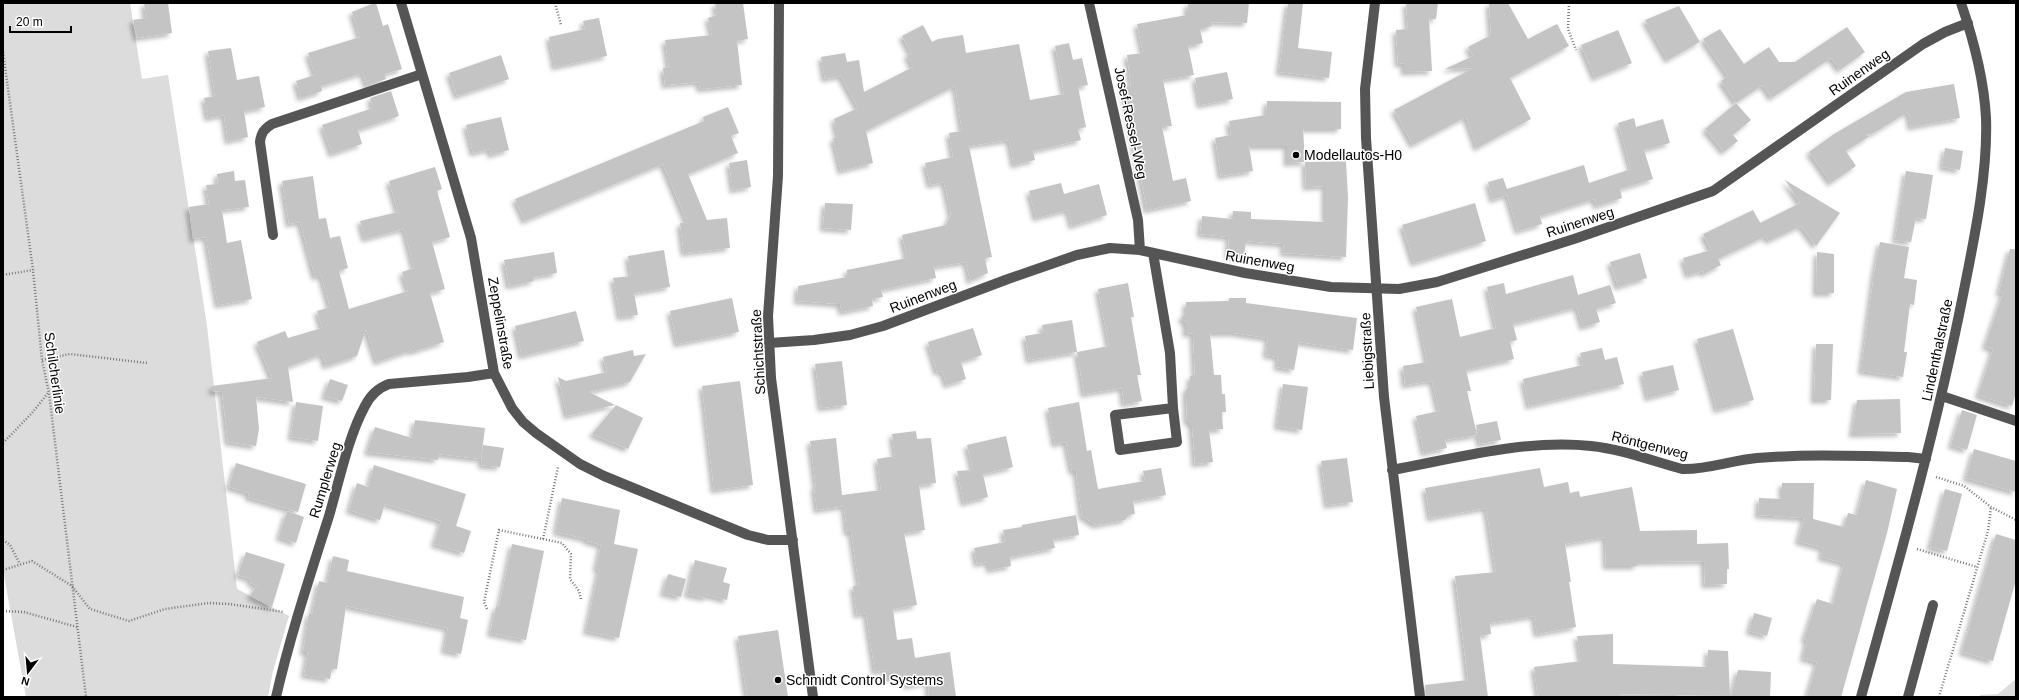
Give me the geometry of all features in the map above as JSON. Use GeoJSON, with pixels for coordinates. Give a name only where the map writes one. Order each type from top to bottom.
{"type":"FeatureCollection","features":[{"type":"Feature","properties":{"kind":"street","name":"Zeppelinstraße"},"geometry":{"type":"LineString","coordinates":[[401,3],[471,238],[494,373],[502,390],[523,422],[561,452],[604,476],[748,535],[768,540],[792,540]]}},
{"type":"Feature","properties":{"kind":"street","name":"Schichtstraße"},"geometry":{"type":"LineString","coordinates":[[779,3],[778,176],[768,309],[769,343],[771,378],[813,697]]}},
{"type":"Feature","properties":{"kind":"street","name":"Josef-Ressel-Weg"},"geometry":{"type":"LineString","coordinates":[[1089,3],[1138,220],[1140,250]]}},
{"type":"Feature","properties":{"kind":"street","name":"Liebigstraße"},"geometry":{"type":"LineString","coordinates":[[1375,3],[1366,70],[1365,101],[1368,166],[1378,290],[1384,397],[1420,697]]}},
{"type":"Feature","properties":{"kind":"street","name":"Lindenthalstraße"},"geometry":{"type":"LineString","coordinates":[[1861,697],[1942,396],[1974,240],[1986,149],[1986,119],[1984,85],[1968,22],[1961,3]]}},
{"type":"Feature","properties":{"kind":"street","name":"Ruinenweg"},"geometry":{"type":"LineString","coordinates":[[769,343],[814,340],[850,335],[883,326],[1077,255],[1110,248],[1140,250],[1245,273],[1305,283],[1378,290],[1399,289],[1438,282],[1574,239],[1713,191],[1923,44],[1968,22]]}},
{"type":"Feature","properties":{"kind":"street"},"geometry":{"type":"LineString","coordinates":[[273,235],[260,142],[261,134],[265,128],[272,124],[422,74]]}},
{"type":"Feature","properties":{"kind":"street"},"geometry":{"type":"LineString","coordinates":[[1153,253],[1170,353],[1173,408],[1177,442],[1120,450],[1115,415],[1173,408]]}},
{"type":"Feature","properties":{"kind":"street","name":"Rumplerweg"},"geometry":{"type":"LineString","coordinates":[[276,697],[298,614],[358,422],[369,400],[379,389],[389,384],[468,377],[494,373]]}},
{"type":"Feature","properties":{"kind":"street"},"geometry":{"type":"LineString","coordinates":[[1942,396],[2016,421]]}},
{"type":"Feature","properties":{"kind":"street","name":"Röntgenweg"},"geometry":{"type":"LineString","coordinates":[[1392,470],[1530,446],[1564,444],[1607,448],[1682,469],[1692,469],[1735,461],[1782,456],[1876,456],[1926,459]]}},
{"type":"Feature","properties":{"kind":"street"},"geometry":{"type":"LineString","coordinates":[[1908,697],[1933,605]]}},
{"type":"Feature","properties":{"kind":"path"},"geometry":{"type":"LineString","coordinates":[[555,3],[561,25]]}},
{"type":"Feature","properties":{"kind":"path"},"geometry":{"type":"LineString","coordinates":[[1569,3],[1568,30],[1576,50]]}},
{"type":"Feature","properties":{"kind":"path","name":"Schilcherlinie"},"geometry":{"type":"LineString","coordinates":[[3,52],[33,270],[42,360],[49,393],[86,697]]}},
{"type":"Feature","properties":{"kind":"path"},"geometry":{"type":"LineString","coordinates":[[3,275],[33,270]]}},
{"type":"Feature","properties":{"kind":"path"},"geometry":{"type":"LineString","coordinates":[[42,360],[70,354],[147,363]]}},
{"type":"Feature","properties":{"kind":"path"},"geometry":{"type":"LineString","coordinates":[[3,443],[49,393]]}},
{"type":"Feature","properties":{"kind":"path"},"geometry":{"type":"LineString","coordinates":[[543,539],[561,452]]}},
{"type":"Feature","properties":{"kind":"path"},"geometry":{"type":"LineString","coordinates":[[1922,473],[1964,486],[1991,507],[2016,520]]}},
{"type":"Feature","properties":{"kind":"path"},"geometry":{"type":"LineString","coordinates":[[1939,697],[1988,531],[1991,507]]}},
{"type":"Feature","properties":{"kind":"path"},"geometry":{"type":"LineString","coordinates":[[487,609],[484,602],[498,530],[562,544],[571,554],[570,579],[579,590],[581,599]]}},
{"type":"Feature","properties":{"kind":"path"},"geometry":{"type":"LineString","coordinates":[[3,540],[10,545],[20,564]]}},
{"type":"Feature","properties":{"kind":"path"},"geometry":{"type":"LineString","coordinates":[[1903,545],[1977,567]]}},
{"type":"Feature","properties":{"kind":"path"},"geometry":{"type":"LineString","coordinates":[[3,570],[32,561],[72,586],[90,608],[129,621],[165,610],[209,604],[229,604],[298,614]]}},
{"type":"Feature","properties":{"kind":"path"},"geometry":{"type":"LineString","coordinates":[[3,611],[24,612],[77,627]]}},
{"type":"Feature","properties":{"kind":"shaded area"},"geometry":{"type":"Polygon","coordinates":[[[3,3],[130,3],[142,79],[168,75],[207,326],[237,589],[289,616],[273,671],[268,697],[26,697],[3,570],[3,3]]]}},
{"type":"Feature","properties":{"kind":"shaded area"},"geometry":{"type":"Polygon","coordinates":[[[2016,679],[2016,697],[1981,697],[1980,695],[1998,694],[2016,679]]]}},
{"type":"Feature","properties":{"kind":"building"},"geometry":{"type":"Polygon","coordinates":[[[144,3],[168,3],[172,33],[137,38],[133,20],[146,18],[144,3]]]}},
{"type":"Feature","properties":{"kind":"building"},"geometry":{"type":"Polygon","coordinates":[[[376,3],[383,26],[388,24],[402,69],[385,74],[386,79],[367,86],[363,73],[321,86],[322,91],[301,98],[296,81],[315,75],[308,53],[360,37],[352,12],[376,3]]]}},
{"type":"Feature","properties":{"kind":"building"},"geometry":{"type":"Polygon","coordinates":[[[715,3],[743,3],[748,39],[737,41],[742,85],[700,89],[699,82],[665,85],[663,68],[669,68],[665,40],[712,35],[708,18],[717,15],[715,3]]]}},
{"type":"Feature","properties":{"kind":"building"},"geometry":{"type":"Polygon","coordinates":[[[1188,3],[1249,3],[1247,23],[1211,22],[1212,26],[1200,29],[1203,43],[1188,46],[1194,75],[1163,80],[1172,126],[1162,127],[1173,181],[1186,178],[1191,201],[1147,210],[1123,87],[1131,85],[1127,55],[1143,53],[1137,24],[1187,15],[1188,3]]]}},
{"type":"Feature","properties":{"kind":"building"},"geometry":{"type":"Polygon","coordinates":[[[1288,3],[1303,3],[1298,48],[1332,52],[1329,78],[1279,72],[1288,3]]]}},
{"type":"Feature","properties":{"kind":"building"},"geometry":{"type":"Polygon","coordinates":[[[1406,3],[1438,3],[1436,19],[1429,19],[1432,71],[1404,72],[1404,63],[1398,64],[1396,30],[1408,29],[1406,3]]]}},
{"type":"Feature","properties":{"kind":"building"},"geometry":{"type":"Polygon","coordinates":[[[1489,3],[1508,3],[1528,39],[1557,24],[1569,46],[1510,78],[1531,119],[1477,148],[1466,117],[1413,145],[1394,110],[1473,68],[1445,69],[1473,56],[1468,47],[1491,35],[1489,3]]]}},
{"type":"Feature","properties":{"kind":"building"},"geometry":{"type":"Polygon","coordinates":[[[1679,6],[1700,42],[1668,60],[1645,20],[1679,6]]]}},
{"type":"Feature","properties":{"kind":"building"},"geometry":{"type":"Polygon","coordinates":[[[599,18],[607,56],[555,67],[549,37],[585,29],[583,21],[599,18]]]}},
{"type":"Feature","properties":{"kind":"building"},"geometry":{"type":"Polygon","coordinates":[[[923,25],[932,42],[938,39],[963,35],[966,53],[1019,44],[1030,100],[1064,94],[1055,46],[1069,43],[1073,60],[1082,58],[1088,85],[1078,87],[1086,127],[1078,129],[1081,140],[1033,151],[1035,160],[1014,165],[1009,140],[969,146],[992,257],[985,258],[988,273],[970,281],[966,262],[934,267],[936,278],[881,290],[883,297],[872,299],[873,306],[842,312],[840,304],[797,301],[798,286],[847,277],[847,270],[907,258],[902,235],[946,225],[951,214],[944,182],[930,185],[925,163],[953,157],[949,133],[962,131],[955,86],[866,131],[873,163],[841,171],[833,138],[838,137],[834,119],[858,108],[841,76],[825,79],[821,57],[845,53],[847,62],[859,60],[864,92],[913,67],[907,55],[911,53],[902,36],[923,25]]]}},
{"type":"Feature","properties":{"kind":"building"},"geometry":{"type":"Polygon","coordinates":[[[1847,27],[1865,52],[1840,70],[1831,58],[1772,98],[1763,85],[1736,103],[1721,81],[1728,76],[1703,39],[1720,29],[1744,64],[1769,47],[1779,62],[1795,62],[1847,27]]]}},
{"type":"Feature","properties":{"kind":"building"},"geometry":{"type":"Polygon","coordinates":[[[1618,30],[1632,63],[1595,78],[1581,45],[1618,30]]]}},
{"type":"Feature","properties":{"kind":"building"},"geometry":{"type":"Polygon","coordinates":[[[231,48],[237,80],[259,76],[265,107],[244,111],[248,137],[228,141],[224,115],[208,118],[204,98],[215,96],[208,51],[231,48]]]}},
{"type":"Feature","properties":{"kind":"building"},"geometry":{"type":"Polygon","coordinates":[[[501,55],[509,79],[457,96],[449,73],[501,55]]]}},
{"type":"Feature","properties":{"kind":"building"},"geometry":{"type":"Polygon","coordinates":[[[1227,72],[1233,99],[1200,105],[1195,78],[1227,72]]]}},
{"type":"Feature","properties":{"kind":"building"},"geometry":{"type":"Polygon","coordinates":[[[1954,84],[1960,118],[1911,127],[1908,112],[1874,133],[1865,135],[1870,136],[1846,151],[1856,166],[1831,183],[1809,152],[1834,134],[1906,92],[1954,84]]]}},
{"type":"Feature","properties":{"kind":"building"},"geometry":{"type":"Polygon","coordinates":[[[391,91],[399,116],[358,130],[362,144],[332,154],[322,125],[373,108],[370,98],[391,91]]]}},
{"type":"Feature","properties":{"kind":"building"},"geometry":{"type":"Polygon","coordinates":[[[1267,101],[1341,102],[1341,129],[1303,129],[1305,162],[1287,163],[1287,146],[1249,146],[1253,171],[1221,176],[1215,138],[1231,135],[1229,121],[1266,115],[1267,101]]]}},
{"type":"Feature","properties":{"kind":"building"},"geometry":{"type":"Polygon","coordinates":[[[1736,103],[1751,120],[1733,135],[1738,141],[1724,152],[1705,129],[1736,103]]]}},
{"type":"Feature","properties":{"kind":"building"},"geometry":{"type":"Polygon","coordinates":[[[728,107],[739,133],[731,136],[738,153],[688,174],[707,220],[727,218],[730,248],[684,253],[680,223],[687,222],[663,164],[525,221],[515,199],[704,121],[703,117],[728,107]]]}},
{"type":"Feature","properties":{"kind":"building"},"geometry":{"type":"Polygon","coordinates":[[[501,117],[509,150],[491,155],[490,149],[473,153],[466,125],[501,117]]]}},
{"type":"Feature","properties":{"kind":"building"},"geometry":{"type":"Polygon","coordinates":[[[1634,118],[1636,127],[1663,119],[1670,143],[1644,150],[1653,179],[1620,189],[1622,198],[1597,206],[1594,199],[1540,216],[1542,224],[1518,231],[1507,195],[1493,200],[1488,182],[1503,178],[1507,189],[1584,165],[1589,183],[1631,169],[1618,123],[1634,118]]]}},
{"type":"Feature","properties":{"kind":"building"},"geometry":{"type":"Polygon","coordinates":[[[1945,148],[1963,151],[1960,170],[1942,167],[1945,148]]]}},
{"type":"Feature","properties":{"kind":"building"},"geometry":{"type":"Polygon","coordinates":[[[747,160],[751,187],[733,190],[729,163],[747,160]]]}},
{"type":"Feature","properties":{"kind":"building"},"geometry":{"type":"Polygon","coordinates":[[[1346,161],[1348,198],[1346,257],[1283,253],[1284,244],[1246,241],[1244,257],[1228,256],[1229,237],[1200,234],[1202,216],[1232,219],[1233,211],[1251,212],[1251,219],[1325,222],[1325,186],[1306,187],[1305,162],[1346,161]]]}},
{"type":"Feature","properties":{"kind":"building"},"geometry":{"type":"Polygon","coordinates":[[[435,167],[442,189],[437,191],[450,237],[432,242],[445,289],[430,293],[444,342],[412,352],[412,350],[377,362],[366,329],[357,356],[326,366],[322,354],[288,367],[293,402],[256,397],[259,429],[256,446],[228,442],[222,392],[212,391],[212,386],[272,378],[257,342],[285,331],[288,338],[322,328],[317,311],[330,307],[321,275],[315,277],[300,222],[289,224],[282,181],[313,176],[319,219],[326,218],[330,238],[340,236],[348,268],[339,271],[349,309],[408,291],[402,272],[414,268],[404,229],[365,239],[360,221],[398,212],[389,181],[435,167]]]}},
{"type":"Feature","properties":{"kind":"building"},"geometry":{"type":"Polygon","coordinates":[[[234,171],[235,181],[245,180],[249,207],[222,210],[227,243],[241,240],[252,299],[218,305],[206,237],[193,239],[189,207],[209,204],[206,185],[218,184],[217,174],[234,171]]]}},
{"type":"Feature","properties":{"kind":"building"},"geometry":{"type":"Polygon","coordinates":[[[1906,171],[1933,175],[1926,219],[1916,218],[1911,242],[1895,240],[1906,171]]]}},
{"type":"Feature","properties":{"kind":"building"},"geometry":{"type":"Polygon","coordinates":[[[1785,180],[1840,213],[1816,246],[1801,226],[1769,241],[1766,236],[1718,259],[1721,265],[1704,274],[1703,271],[1688,275],[1683,258],[1711,250],[1703,234],[1753,210],[1760,223],[1800,203],[1785,180]]]}},
{"type":"Feature","properties":{"kind":"building"},"geometry":{"type":"Polygon","coordinates":[[[1061,183],[1064,194],[1099,184],[1107,215],[1072,226],[1068,210],[1036,218],[1029,191],[1061,183]]]}},
{"type":"Feature","properties":{"kind":"building"},"geometry":{"type":"Polygon","coordinates":[[[825,203],[853,204],[851,230],[823,228],[825,203]]]}},
{"type":"Feature","properties":{"kind":"building"},"geometry":{"type":"Polygon","coordinates":[[[1475,203],[1486,241],[1414,263],[1402,225],[1475,203]]]}},
{"type":"Feature","properties":{"kind":"building"},"geometry":{"type":"Polygon","coordinates":[[[1880,242],[1909,247],[1904,278],[1917,280],[1914,305],[1910,304],[1904,352],[1907,352],[1903,377],[1861,371],[1874,274],[1880,242]]]}},
{"type":"Feature","properties":{"kind":"building"},"geometry":{"type":"Polygon","coordinates":[[[2010,249],[2016,249],[2016,393],[2012,406],[1978,395],[1993,349],[1985,346],[2003,293],[1999,292],[2010,249]]]}},
{"type":"Feature","properties":{"kind":"building"},"geometry":{"type":"Polygon","coordinates":[[[664,250],[670,287],[634,293],[638,315],[620,317],[613,278],[631,276],[628,256],[664,250]]]}},
{"type":"Feature","properties":{"kind":"building"},"geometry":{"type":"Polygon","coordinates":[[[554,252],[557,273],[533,277],[534,281],[509,286],[504,260],[554,252]]]}},
{"type":"Feature","properties":{"kind":"building"},"geometry":{"type":"Polygon","coordinates":[[[1817,252],[1834,254],[1834,293],[1816,293],[1817,252]]]}},
{"type":"Feature","properties":{"kind":"building"},"geometry":{"type":"Polygon","coordinates":[[[1640,253],[1647,278],[1618,287],[1610,262],[1640,253]]]}},
{"type":"Feature","properties":{"kind":"building"},"geometry":{"type":"Polygon","coordinates":[[[1573,275],[1578,295],[1610,285],[1616,303],[1596,309],[1600,322],[1583,327],[1577,307],[1513,324],[1517,340],[1510,342],[1514,359],[1466,370],[1471,391],[1467,391],[1477,435],[1445,440],[1447,448],[1424,453],[1416,416],[1439,411],[1432,381],[1405,385],[1403,366],[1427,362],[1416,307],[1452,299],[1460,337],[1496,328],[1487,287],[1504,283],[1506,294],[1573,275]]]}},
{"type":"Feature","properties":{"kind":"building"},"geometry":{"type":"Polygon","coordinates":[[[1128,283],[1134,317],[1131,317],[1141,375],[1137,375],[1142,401],[1124,404],[1122,388],[1084,394],[1077,352],[1109,346],[1098,289],[1128,283]]]}},
{"type":"Feature","properties":{"kind":"building"},"geometry":{"type":"Polygon","coordinates":[[[732,298],[739,332],[677,344],[670,311],[732,298]]]}},
{"type":"Feature","properties":{"kind":"building"},"geometry":{"type":"Polygon","coordinates":[[[1229,298],[1246,298],[1246,303],[1357,318],[1353,350],[1299,342],[1294,370],[1277,367],[1278,357],[1266,355],[1268,338],[1234,333],[1210,333],[1214,375],[1221,375],[1222,394],[1225,394],[1226,412],[1222,412],[1223,429],[1209,430],[1213,462],[1195,464],[1192,425],[1187,420],[1186,390],[1190,385],[1190,376],[1195,376],[1193,333],[1186,334],[1186,323],[1181,318],[1186,313],[1186,302],[1229,301],[1229,298]]]}},
{"type":"Feature","properties":{"kind":"building"},"geometry":{"type":"Polygon","coordinates":[[[576,311],[584,341],[522,356],[515,326],[576,311]]]}},
{"type":"Feature","properties":{"kind":"building"},"geometry":{"type":"Polygon","coordinates":[[[1072,320],[1077,352],[1029,360],[1025,336],[1043,333],[1042,325],[1072,320]]]}},
{"type":"Feature","properties":{"kind":"building"},"geometry":{"type":"Polygon","coordinates":[[[973,328],[982,355],[961,362],[966,379],[947,385],[942,371],[937,372],[928,342],[973,328]]]}},
{"type":"Feature","properties":{"kind":"building"},"geometry":{"type":"Polygon","coordinates":[[[1733,329],[1754,400],[1717,410],[1697,339],[1733,329]]]}},
{"type":"Feature","properties":{"kind":"building"},"geometry":{"type":"Polygon","coordinates":[[[1816,344],[1833,344],[1831,400],[1814,400],[1816,344]]]}},
{"type":"Feature","properties":{"kind":"building"},"geometry":{"type":"Polygon","coordinates":[[[1602,348],[1605,360],[1617,357],[1624,384],[1529,406],[1523,379],[1583,365],[1580,353],[1602,348]]]}},
{"type":"Feature","properties":{"kind":"building"},"geometry":{"type":"Polygon","coordinates":[[[633,350],[634,356],[646,354],[630,382],[589,392],[615,405],[567,416],[558,377],[566,381],[607,372],[603,357],[633,350]]]}},
{"type":"Feature","properties":{"kind":"building"},"geometry":{"type":"Polygon","coordinates":[[[842,361],[847,405],[821,408],[815,364],[842,361]]]}},
{"type":"Feature","properties":{"kind":"building"},"geometry":{"type":"Polygon","coordinates":[[[1673,365],[1679,390],[1648,398],[1642,372],[1673,365]]]}},
{"type":"Feature","properties":{"kind":"building"},"geometry":{"type":"Polygon","coordinates":[[[330,379],[348,385],[342,401],[324,396],[330,379]]]}},
{"type":"Feature","properties":{"kind":"building"},"geometry":{"type":"Polygon","coordinates":[[[740,381],[753,485],[714,490],[702,386],[740,381]]]}},
{"type":"Feature","properties":{"kind":"building"},"geometry":{"type":"Polygon","coordinates":[[[1283,384],[1308,387],[1302,430],[1277,426],[1283,384]]]}},
{"type":"Feature","properties":{"kind":"building"},"geometry":{"type":"Polygon","coordinates":[[[1900,399],[1901,433],[1852,434],[1857,400],[1900,399]]]}},
{"type":"Feature","properties":{"kind":"building"},"geometry":{"type":"Polygon","coordinates":[[[296,402],[323,406],[318,441],[291,437],[296,402]]]}},
{"type":"Feature","properties":{"kind":"building"},"geometry":{"type":"Polygon","coordinates":[[[1079,402],[1087,451],[1091,450],[1098,489],[1145,481],[1143,471],[1161,468],[1166,495],[1133,501],[1135,514],[1129,515],[1125,520],[1096,525],[1082,516],[1076,471],[1072,471],[1066,442],[1055,444],[1048,408],[1079,402]]]}},
{"type":"Feature","properties":{"kind":"building"},"geometry":{"type":"Polygon","coordinates":[[[616,405],[643,418],[628,449],[592,434],[616,405]]]}},
{"type":"Feature","properties":{"kind":"building"},"geometry":{"type":"Polygon","coordinates":[[[1962,410],[1977,415],[1967,450],[1951,445],[1962,410]]]}},
{"type":"Feature","properties":{"kind":"building"},"geometry":{"type":"Polygon","coordinates":[[[415,420],[485,428],[481,459],[438,454],[438,460],[367,452],[375,427],[412,438],[415,420]]]}},
{"type":"Feature","properties":{"kind":"building"},"geometry":{"type":"Polygon","coordinates":[[[1497,421],[1501,440],[1480,444],[1476,425],[1497,421]]]}},
{"type":"Feature","properties":{"kind":"building"},"geometry":{"type":"Polygon","coordinates":[[[916,431],[917,439],[931,438],[936,483],[919,485],[925,530],[904,533],[917,605],[893,609],[897,640],[912,638],[915,658],[950,652],[956,697],[929,697],[928,682],[907,686],[906,678],[887,678],[885,670],[875,672],[866,613],[857,615],[853,586],[859,585],[851,532],[847,532],[844,506],[817,510],[814,487],[816,486],[810,441],[836,438],[842,495],[881,490],[877,459],[895,456],[892,434],[916,431]]]}},
{"type":"Feature","properties":{"kind":"building"},"geometry":{"type":"Polygon","coordinates":[[[1006,436],[1013,467],[983,474],[988,497],[964,503],[957,471],[973,470],[967,445],[1006,436]]]}},
{"type":"Feature","properties":{"kind":"building"},"geometry":{"type":"Polygon","coordinates":[[[483,445],[504,448],[500,467],[481,465],[483,445]]]}},
{"type":"Feature","properties":{"kind":"building"},"geometry":{"type":"Polygon","coordinates":[[[1974,449],[2016,461],[2016,492],[1966,478],[1974,449]]]}},
{"type":"Feature","properties":{"kind":"building"},"geometry":{"type":"Polygon","coordinates":[[[1347,458],[1353,502],[1327,505],[1321,461],[1347,458]]]}},
{"type":"Feature","properties":{"kind":"building"},"geometry":{"type":"Polygon","coordinates":[[[236,463],[306,484],[298,512],[248,497],[249,493],[229,487],[236,463]]]}},
{"type":"Feature","properties":{"kind":"building"},"geometry":{"type":"Polygon","coordinates":[[[374,465],[466,494],[456,526],[471,531],[464,553],[434,544],[441,521],[385,504],[380,520],[349,510],[357,483],[368,487],[374,465]]]}},
{"type":"Feature","properties":{"kind":"building"},"geometry":{"type":"Polygon","coordinates":[[[1540,468],[1544,487],[1568,482],[1570,493],[1579,491],[1580,497],[1632,487],[1640,531],[1697,530],[1697,544],[1728,543],[1729,569],[1727,569],[1727,584],[1705,585],[1704,561],[1637,562],[1637,566],[1606,566],[1605,537],[1565,544],[1576,627],[1537,634],[1534,616],[1490,623],[1491,634],[1480,636],[1488,697],[1426,697],[1425,685],[1468,680],[1455,576],[1496,572],[1486,508],[1430,518],[1425,488],[1540,468]]]}},
{"type":"Feature","properties":{"kind":"building"},"geometry":{"type":"Polygon","coordinates":[[[1866,480],[1897,489],[1887,533],[1841,697],[1807,697],[1817,662],[1803,658],[1807,640],[1804,639],[1817,599],[1833,604],[1844,563],[1821,557],[1823,548],[1798,541],[1804,518],[1758,515],[1759,498],[1782,499],[1782,483],[1814,483],[1813,519],[1844,527],[1848,513],[1857,515],[1866,480]]]}},
{"type":"Feature","properties":{"kind":"building"},"geometry":{"type":"Polygon","coordinates":[[[1945,489],[1962,494],[1947,551],[1930,547],[1945,489]]]}},
{"type":"Feature","properties":{"kind":"building"},"geometry":{"type":"Polygon","coordinates":[[[562,498],[620,510],[614,544],[638,549],[619,638],[586,631],[599,569],[596,568],[601,545],[587,541],[587,539],[556,532],[562,498]]]}},
{"type":"Feature","properties":{"kind":"building"},"geometry":{"type":"Polygon","coordinates":[[[287,511],[304,517],[296,543],[279,537],[287,511]]]}},
{"type":"Feature","properties":{"kind":"building"},"geometry":{"type":"Polygon","coordinates":[[[1076,515],[1079,535],[1053,539],[1055,548],[1010,557],[1011,566],[990,570],[988,562],[977,564],[974,548],[1005,542],[1003,530],[1076,515]]]}},
{"type":"Feature","properties":{"kind":"building"},"geometry":{"type":"Polygon","coordinates":[[[1996,534],[2016,540],[2016,580],[1993,661],[1962,652],[1996,534]]]}},
{"type":"Feature","properties":{"kind":"building"},"geometry":{"type":"Polygon","coordinates":[[[512,544],[544,551],[526,640],[490,633],[496,606],[499,607],[512,544]]]}},
{"type":"Feature","properties":{"kind":"building"},"geometry":{"type":"Polygon","coordinates":[[[246,552],[285,564],[272,607],[250,596],[257,585],[250,583],[251,579],[238,575],[246,552]]]}},
{"type":"Feature","properties":{"kind":"building"},"geometry":{"type":"Polygon","coordinates":[[[333,556],[349,560],[347,571],[464,597],[460,618],[468,620],[461,654],[444,650],[448,628],[346,606],[337,669],[332,669],[330,679],[304,675],[308,652],[303,652],[309,613],[312,614],[319,581],[327,583],[333,556]]]}},
{"type":"Feature","properties":{"kind":"building"},"geometry":{"type":"Polygon","coordinates":[[[695,560],[727,568],[723,582],[730,584],[727,600],[707,595],[707,598],[687,594],[695,560]]]}},
{"type":"Feature","properties":{"kind":"building"},"geometry":{"type":"Polygon","coordinates":[[[668,574],[686,579],[681,597],[663,593],[668,574]]]}},
{"type":"Feature","properties":{"kind":"building"},"geometry":{"type":"Polygon","coordinates":[[[1754,613],[1772,618],[1767,636],[1749,631],[1754,613]]]}},
{"type":"Feature","properties":{"kind":"building"},"geometry":{"type":"Polygon","coordinates":[[[778,630],[788,697],[747,697],[738,636],[778,630]]]}},
{"type":"Feature","properties":{"kind":"building"},"geometry":{"type":"Polygon","coordinates":[[[1613,634],[1613,664],[1707,667],[1708,650],[1728,651],[1730,696],[1619,694],[1619,697],[1538,697],[1534,667],[1581,661],[1577,636],[1613,634]]]}},
{"type":"Feature","properties":{"kind":"building"},"geometry":{"type":"Polygon","coordinates":[[[1738,670],[1771,672],[1770,697],[1731,696],[1738,670]]]}},
{"type":"Feature","properties":{"kind":"place","name":"Modellautos-H0"},"geometry":{"type":"Point","coordinates":[1296,155]}},
{"type":"Feature","properties":{"kind":"place","name":"Schmidt Control Systems"},"geometry":{"type":"Point","coordinates":[778,680]}}]}
